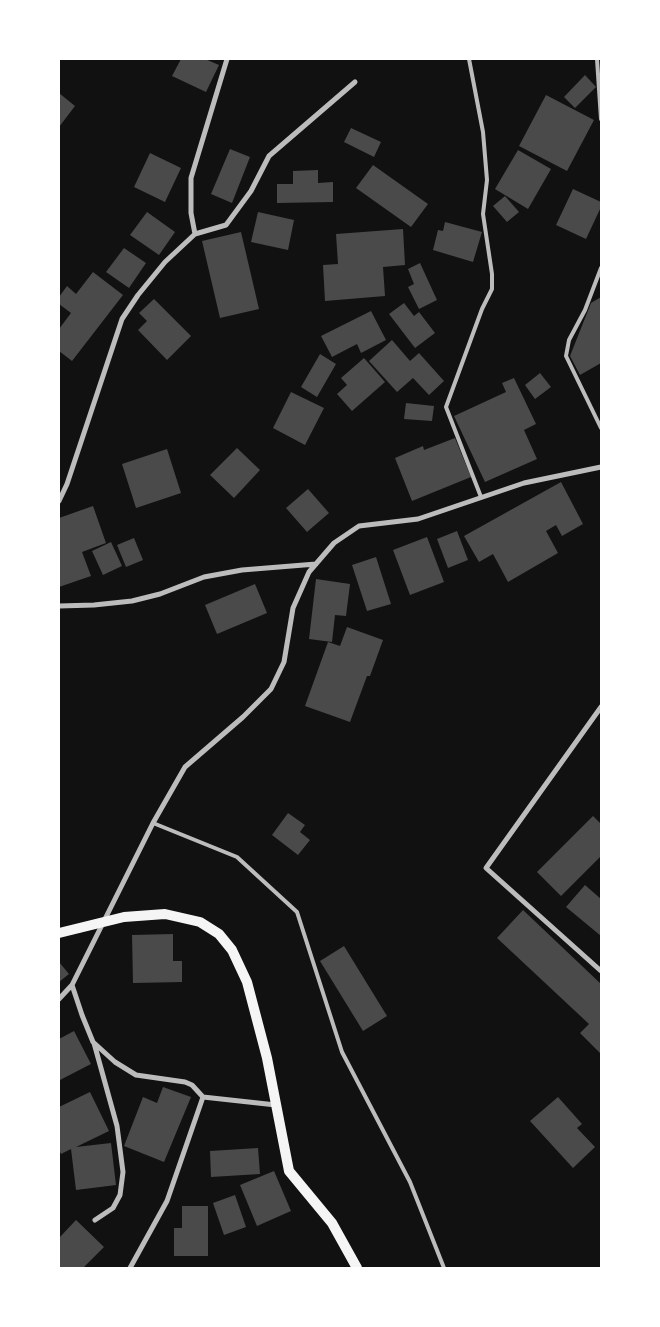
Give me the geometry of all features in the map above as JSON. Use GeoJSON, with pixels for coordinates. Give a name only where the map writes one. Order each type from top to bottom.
{"type":"FeatureCollection","features":[{"type":"Feature","properties":{"kind":"main road"},"geometry":{"type":"LineString","coordinates":[[59,933],[124,917],[165,914],[200,922],[218,934],[232,950],[247,982],[267,1058],[289,1171],[332,1223],[357,1268]]}},
{"type":"Feature","properties":{"kind":"street"},"geometry":{"type":"LineString","coordinates":[[195,234],[191,213],[192,178],[228,59]]}},
{"type":"Feature","properties":{"kind":"street"},"geometry":{"type":"LineString","coordinates":[[59,501],[67,484],[122,319],[138,295],[165,262],[195,234],[226,225],[251,191],[269,156],[355,82]]}},
{"type":"Feature","properties":{"kind":"street"},"geometry":{"type":"LineString","coordinates":[[59,999],[72,985],[153,823],[184,767],[243,717],[271,689],[284,662],[293,608],[309,572],[334,543],[359,526],[418,519],[524,483],[601,466]]}},
{"type":"Feature","properties":{"kind":"street"},"geometry":{"type":"LineString","coordinates":[[59,606],[132,601],[160,594],[204,577],[242,570],[316,564]]}},
{"type":"Feature","properties":{"kind":"street"},"geometry":{"type":"LineString","coordinates":[[601,707],[486,868],[601,971]]}},
{"type":"Feature","properties":{"kind":"street"},"geometry":{"type":"LineString","coordinates":[[72,985],[93,1042],[117,1126],[123,1172],[120,1195],[113,1208],[95,1220]]}},
{"type":"Feature","properties":{"kind":"street"},"geometry":{"type":"LineString","coordinates":[[93,1042],[115,1062],[136,1075],[185,1082],[192,1085],[203,1097],[276,1105]]}},
{"type":"Feature","properties":{"kind":"street"},"geometry":{"type":"LineString","coordinates":[[130,1268],[167,1202],[203,1097]]}},
{"type":"Feature","properties":{"kind":"lane"},"geometry":{"type":"LineString","coordinates":[[468,59],[484,142],[487,180],[483,214],[492,274],[492,289],[482,309],[446,407],[481,497]]}},
{"type":"Feature","properties":{"kind":"lane"},"geometry":{"type":"LineString","coordinates":[[598,59],[601,119]]}},
{"type":"Feature","properties":{"kind":"lane"},"geometry":{"type":"LineString","coordinates":[[601,268],[585,310],[570,340],[566,356],[601,428]]}},
{"type":"Feature","properties":{"kind":"lane"},"geometry":{"type":"LineString","coordinates":[[153,823],[237,857],[297,912],[342,1052],[410,1182],[444,1268]]}},
{"type":"Feature","properties":{"kind":"building"},"geometry":{"type":"Polygon","coordinates":[[[181,59],[205,59],[219,65],[206,92],[172,76],[181,59]]]}},
{"type":"Feature","properties":{"kind":"building"},"geometry":{"type":"Polygon","coordinates":[[[585,75],[596,87],[575,108],[564,97],[585,75]]]}},
{"type":"Feature","properties":{"kind":"building"},"geometry":{"type":"Polygon","coordinates":[[[59,93],[75,106],[59,127],[59,93]]]}},
{"type":"Feature","properties":{"kind":"building"},"geometry":{"type":"Polygon","coordinates":[[[546,95],[594,120],[567,171],[519,146],[546,95]]]}},
{"type":"Feature","properties":{"kind":"building"},"geometry":{"type":"Polygon","coordinates":[[[351,128],[381,142],[374,157],[344,142],[351,128]]]}},
{"type":"Feature","properties":{"kind":"building"},"geometry":{"type":"Polygon","coordinates":[[[230,149],[250,157],[232,203],[211,194],[230,149]]]}},
{"type":"Feature","properties":{"kind":"building"},"geometry":{"type":"Polygon","coordinates":[[[518,150],[551,169],[528,209],[495,189],[518,150]]]}},
{"type":"Feature","properties":{"kind":"building"},"geometry":{"type":"Polygon","coordinates":[[[150,153],[181,168],[165,202],[134,187],[150,153]]]}},
{"type":"Feature","properties":{"kind":"building"},"geometry":{"type":"Polygon","coordinates":[[[373,165],[428,204],[411,227],[356,188],[373,165]]]}},
{"type":"Feature","properties":{"kind":"building"},"geometry":{"type":"Polygon","coordinates":[[[318,170],[318,183],[333,182],[333,202],[277,203],[277,184],[293,184],[293,171],[318,170]]]}},
{"type":"Feature","properties":{"kind":"building"},"geometry":{"type":"Polygon","coordinates":[[[573,189],[601,202],[601,207],[586,239],[556,225],[573,189]]]}},
{"type":"Feature","properties":{"kind":"building"},"geometry":{"type":"Polygon","coordinates":[[[505,196],[519,212],[507,222],[493,206],[505,196]]]}},
{"type":"Feature","properties":{"kind":"building"},"geometry":{"type":"Polygon","coordinates":[[[147,212],[175,232],[159,255],[130,235],[147,212]]]}},
{"type":"Feature","properties":{"kind":"building"},"geometry":{"type":"Polygon","coordinates":[[[258,212],[294,220],[288,250],[251,242],[258,212]]]}},
{"type":"Feature","properties":{"kind":"building"},"geometry":{"type":"Polygon","coordinates":[[[445,222],[482,232],[473,262],[433,250],[438,230],[443,231],[445,222]]]}},
{"type":"Feature","properties":{"kind":"building"},"geometry":{"type":"Polygon","coordinates":[[[403,229],[405,265],[383,267],[385,296],[325,301],[323,265],[338,264],[336,234],[403,229]]]}},
{"type":"Feature","properties":{"kind":"building"},"geometry":{"type":"Polygon","coordinates":[[[241,232],[259,309],[220,318],[202,241],[241,232]]]}},
{"type":"Feature","properties":{"kind":"building"},"geometry":{"type":"Polygon","coordinates":[[[124,248],[146,263],[129,288],[106,272],[124,248]]]}},
{"type":"Feature","properties":{"kind":"building"},"geometry":{"type":"Polygon","coordinates":[[[420,263],[437,300],[419,309],[408,287],[414,284],[408,269],[420,263]]]}},
{"type":"Feature","properties":{"kind":"building"},"geometry":{"type":"Polygon","coordinates":[[[93,272],[123,295],[72,361],[59,351],[59,329],[71,313],[59,304],[59,297],[67,286],[76,294],[93,272]]]}},
{"type":"Feature","properties":{"kind":"building"},"geometry":{"type":"Polygon","coordinates":[[[601,297],[601,363],[580,375],[570,356],[591,303],[601,297]]]}},
{"type":"Feature","properties":{"kind":"building"},"geometry":{"type":"Polygon","coordinates":[[[154,299],[191,336],[167,360],[138,330],[147,321],[139,313],[154,299]]]}},
{"type":"Feature","properties":{"kind":"building"},"geometry":{"type":"Polygon","coordinates":[[[404,303],[414,316],[419,312],[435,333],[415,348],[389,314],[404,303]]]}},
{"type":"Feature","properties":{"kind":"building"},"geometry":{"type":"Polygon","coordinates":[[[371,311],[386,340],[361,353],[357,344],[332,357],[321,336],[371,311]]]}},
{"type":"Feature","properties":{"kind":"building"},"geometry":{"type":"Polygon","coordinates":[[[392,340],[410,361],[419,353],[444,381],[429,395],[413,378],[397,392],[369,361],[392,340]]]}},
{"type":"Feature","properties":{"kind":"building"},"geometry":{"type":"Polygon","coordinates":[[[320,354],[336,364],[317,397],[301,387],[320,354]]]}},
{"type":"Feature","properties":{"kind":"building"},"geometry":{"type":"Polygon","coordinates":[[[364,358],[385,382],[352,411],[337,394],[347,385],[341,378],[364,358]]]}},
{"type":"Feature","properties":{"kind":"building"},"geometry":{"type":"Polygon","coordinates":[[[540,373],[551,387],[535,399],[525,385],[540,373]]]}},
{"type":"Feature","properties":{"kind":"building"},"geometry":{"type":"Polygon","coordinates":[[[514,378],[536,424],[524,430],[537,459],[485,482],[454,416],[506,392],[502,383],[514,378]]]}},
{"type":"Feature","properties":{"kind":"building"},"geometry":{"type":"Polygon","coordinates":[[[291,392],[324,408],[305,445],[273,428],[291,392]]]}},
{"type":"Feature","properties":{"kind":"building"},"geometry":{"type":"Polygon","coordinates":[[[406,403],[434,406],[432,421],[404,419],[406,403]]]}},
{"type":"Feature","properties":{"kind":"building"},"geometry":{"type":"Polygon","coordinates":[[[455,438],[471,477],[412,501],[395,458],[423,446],[424,450],[455,438]]]}},
{"type":"Feature","properties":{"kind":"building"},"geometry":{"type":"Polygon","coordinates":[[[237,448],[260,470],[234,498],[210,475],[237,448]]]}},
{"type":"Feature","properties":{"kind":"building"},"geometry":{"type":"Polygon","coordinates":[[[167,449],[181,493],[136,508],[122,464],[167,449]]]}},
{"type":"Feature","properties":{"kind":"building"},"geometry":{"type":"Polygon","coordinates":[[[561,482],[583,524],[562,536],[556,525],[546,531],[558,553],[508,582],[493,554],[479,562],[464,536],[561,482]]]}},
{"type":"Feature","properties":{"kind":"building"},"geometry":{"type":"Polygon","coordinates":[[[308,489],[329,513],[307,532],[286,508],[308,489]]]}},
{"type":"Feature","properties":{"kind":"building"},"geometry":{"type":"Polygon","coordinates":[[[93,506],[106,543],[82,552],[91,576],[59,587],[59,518],[93,506]]]}},
{"type":"Feature","properties":{"kind":"building"},"geometry":{"type":"Polygon","coordinates":[[[457,531],[468,560],[448,568],[437,539],[457,531]]]}},
{"type":"Feature","properties":{"kind":"building"},"geometry":{"type":"Polygon","coordinates":[[[427,537],[444,582],[410,595],[393,550],[427,537]]]}},
{"type":"Feature","properties":{"kind":"building"},"geometry":{"type":"Polygon","coordinates":[[[134,538],[143,560],[126,567],[117,545],[134,538]]]}},
{"type":"Feature","properties":{"kind":"building"},"geometry":{"type":"Polygon","coordinates":[[[111,542],[122,566],[103,575],[92,551],[111,542]]]}},
{"type":"Feature","properties":{"kind":"building"},"geometry":{"type":"Polygon","coordinates":[[[376,557],[391,604],[367,611],[352,565],[376,557]]]}},
{"type":"Feature","properties":{"kind":"building"},"geometry":{"type":"Polygon","coordinates":[[[316,579],[350,584],[346,616],[335,615],[332,642],[309,639],[316,579]]]}},
{"type":"Feature","properties":{"kind":"building"},"geometry":{"type":"Polygon","coordinates":[[[255,584],[267,613],[217,634],[205,605],[255,584]]]}},
{"type":"Feature","properties":{"kind":"building"},"geometry":{"type":"Polygon","coordinates":[[[347,627],[383,640],[350,722],[305,706],[328,642],[340,646],[347,627]]]}},
{"type":"Feature","properties":{"kind":"building"},"geometry":{"type":"Polygon","coordinates":[[[288,813],[305,825],[300,832],[310,840],[298,855],[272,835],[288,813]]]}},
{"type":"Feature","properties":{"kind":"building"},"geometry":{"type":"Polygon","coordinates":[[[593,816],[601,824],[601,856],[561,896],[537,872],[593,816]]]}},
{"type":"Feature","properties":{"kind":"building"},"geometry":{"type":"Polygon","coordinates":[[[585,885],[601,899],[601,936],[566,907],[585,885]]]}},
{"type":"Feature","properties":{"kind":"building"},"geometry":{"type":"Polygon","coordinates":[[[523,910],[601,984],[601,1054],[580,1033],[589,1024],[497,938],[523,910]]]}},
{"type":"Feature","properties":{"kind":"building"},"geometry":{"type":"Polygon","coordinates":[[[173,934],[173,961],[182,961],[182,982],[133,983],[132,935],[173,934]]]}},
{"type":"Feature","properties":{"kind":"building"},"geometry":{"type":"Polygon","coordinates":[[[344,946],[387,1016],[363,1031],[320,961],[344,946]]]}},
{"type":"Feature","properties":{"kind":"building"},"geometry":{"type":"Polygon","coordinates":[[[59,962],[69,974],[59,982],[59,962]]]}},
{"type":"Feature","properties":{"kind":"building"},"geometry":{"type":"Polygon","coordinates":[[[74,1031],[91,1064],[60,1080],[59,1039],[74,1031]]]}},
{"type":"Feature","properties":{"kind":"building"},"geometry":{"type":"Polygon","coordinates":[[[163,1087],[191,1097],[164,1162],[124,1146],[143,1097],[157,1103],[163,1087]]]}},
{"type":"Feature","properties":{"kind":"building"},"geometry":{"type":"Polygon","coordinates":[[[90,1092],[109,1131],[76,1147],[111,1143],[116,1185],[76,1190],[71,1149],[61,1154],[59,1150],[59,1107],[90,1092]]]}},
{"type":"Feature","properties":{"kind":"building"},"geometry":{"type":"Polygon","coordinates":[[[558,1097],[582,1124],[577,1128],[595,1147],[573,1168],[530,1121],[558,1097]]]}},
{"type":"Feature","properties":{"kind":"building"},"geometry":{"type":"Polygon","coordinates":[[[258,1148],[260,1174],[211,1177],[210,1151],[258,1148]]]}},
{"type":"Feature","properties":{"kind":"building"},"geometry":{"type":"Polygon","coordinates":[[[274,1171],[291,1211],[257,1226],[240,1185],[274,1171]]]}},
{"type":"Feature","properties":{"kind":"building"},"geometry":{"type":"Polygon","coordinates":[[[235,1195],[246,1227],[224,1235],[213,1203],[235,1195]]]}},
{"type":"Feature","properties":{"kind":"building"},"geometry":{"type":"Polygon","coordinates":[[[182,1206],[208,1206],[208,1256],[174,1256],[174,1228],[182,1228],[182,1206]]]}},
{"type":"Feature","properties":{"kind":"building"},"geometry":{"type":"Polygon","coordinates":[[[76,1220],[104,1247],[83,1268],[59,1268],[59,1238],[76,1220]]]}}]}
